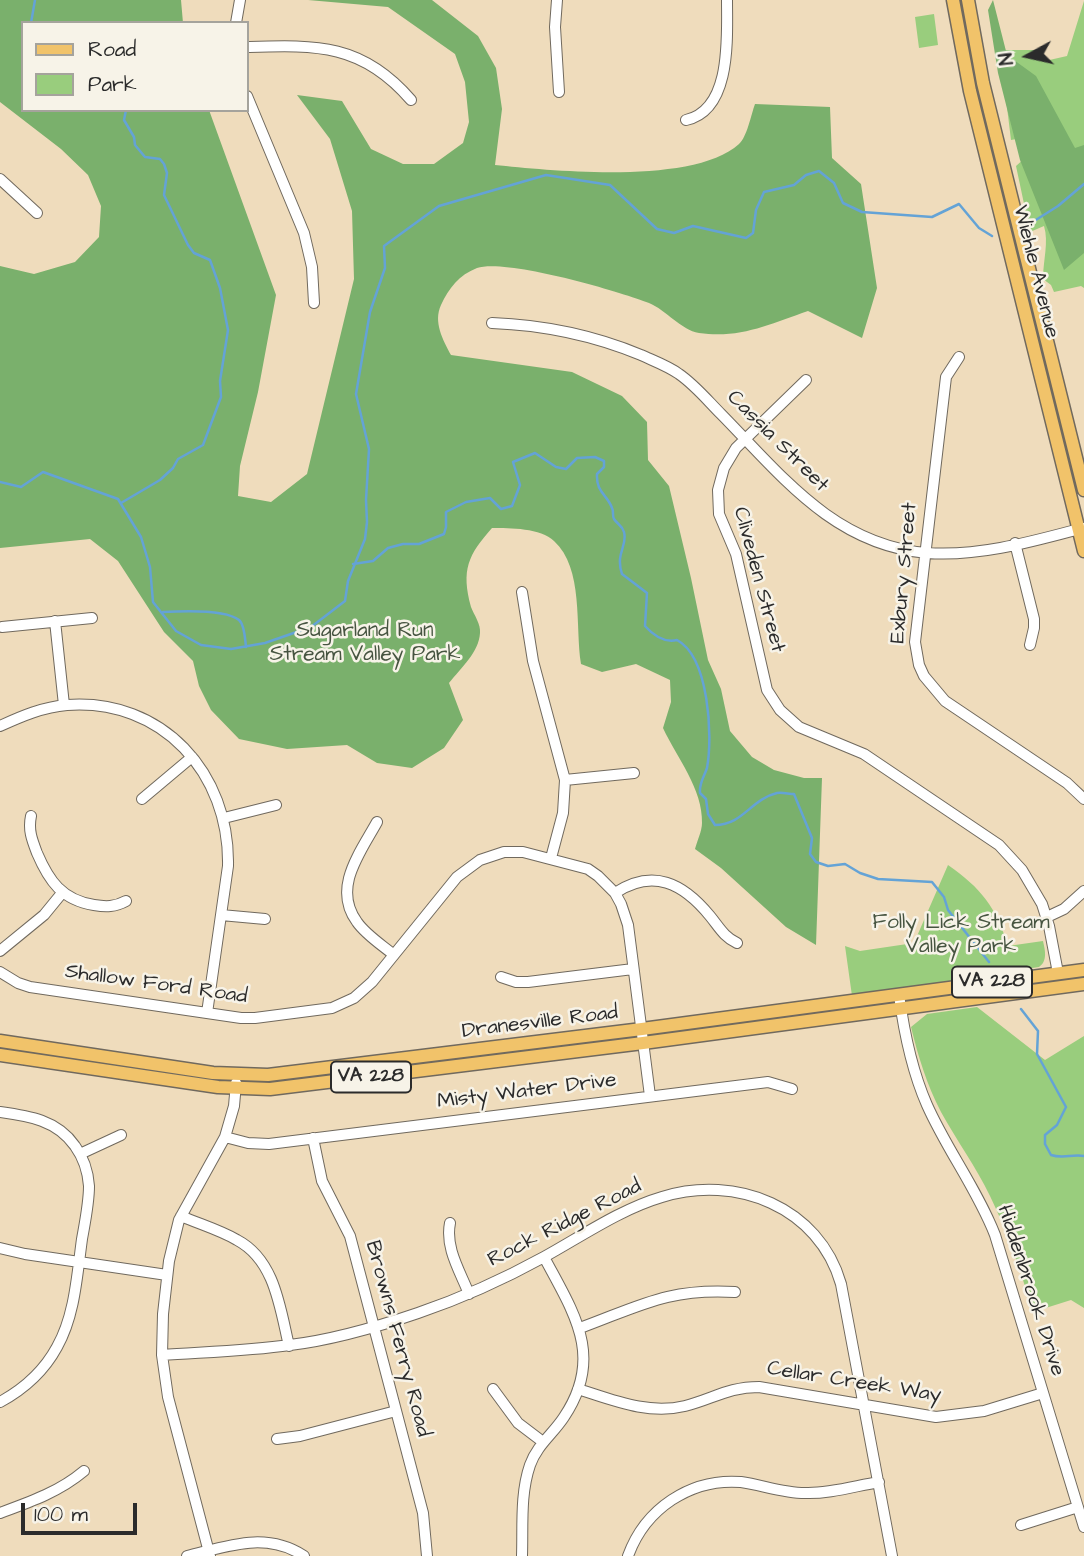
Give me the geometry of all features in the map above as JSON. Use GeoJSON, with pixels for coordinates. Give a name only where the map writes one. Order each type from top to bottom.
{"type":"FeatureCollection","features":[{"type":"Feature","properties":{"kind":"main road","name":"Wiehle Avenue"},"geometry":{"type":"LineString","coordinates":[[953,0],[961,54],[1081,529],[1084,551]]}},
{"type":"Feature","properties":{"kind":"main road","name":"Wiehle Avenue"},"geometry":{"type":"LineString","coordinates":[[968,0],[979,64],[1084,490]]}},
{"type":"Feature","properties":{"kind":"main road","name":"Dranesville Road"},"geometry":{"type":"LineString","coordinates":[[0,1055],[235,1089],[284,1088],[642,1036],[899,995],[1084,970]]}},
{"type":"Feature","properties":{"kind":"main road","name":"Dranesville Road"},"geometry":{"type":"LineString","coordinates":[[0,1041],[236,1075],[282,1074],[901,1009],[1084,984]]}},
{"type":"Feature","properties":{"kind":"street"},"geometry":{"type":"LineString","coordinates":[[236,21],[240,0]]}},
{"type":"Feature","properties":{"kind":"street"},"geometry":{"type":"LineString","coordinates":[[557,0],[555,27],[559,92]]}},
{"type":"Feature","properties":{"kind":"street"},"geometry":{"type":"LineString","coordinates":[[686,120],[707,109],[718,89],[727,47],[727,0]]}},
{"type":"Feature","properties":{"kind":"street"},"geometry":{"type":"LineString","coordinates":[[248,47],[312,46],[345,53],[376,68],[411,100]]}},
{"type":"Feature","properties":{"kind":"street"},"geometry":{"type":"LineString","coordinates":[[248,98],[304,233],[312,267],[314,303]]}},
{"type":"Feature","properties":{"kind":"street"},"geometry":{"type":"LineString","coordinates":[[0,179],[37,214]]}},
{"type":"Feature","properties":{"kind":"street","name":"Cassia Street"},"geometry":{"type":"LineString","coordinates":[[492,323],[536,326],[592,337],[665,365],[690,383],[800,495],[829,518],[865,537],[904,550],[964,553],[1081,529]]}},
{"type":"Feature","properties":{"kind":"street","name":"Exbury Street"},"geometry":{"type":"LineString","coordinates":[[959,357],[946,377],[915,642],[919,665],[929,685],[945,701],[1068,783],[1084,799]]}},
{"type":"Feature","properties":{"kind":"street","name":"Cliveden Street"},"geometry":{"type":"LineString","coordinates":[[806,380],[736,448],[724,468],[718,490],[722,525],[736,554],[763,678],[773,700],[799,727],[864,754],[999,845],[1031,884],[1047,918],[1058,973]]}},
{"type":"Feature","properties":{"kind":"street"},"geometry":{"type":"LineString","coordinates":[[1015,544],[1034,619],[1030,645]]}},
{"type":"Feature","properties":{"kind":"street"},"geometry":{"type":"LineString","coordinates":[[522,592],[533,662],[565,780],[564,813],[551,858]]}},
{"type":"Feature","properties":{"kind":"street"},"geometry":{"type":"LineString","coordinates":[[2,627],[92,618]]}},
{"type":"Feature","properties":{"kind":"street"},"geometry":{"type":"LineString","coordinates":[[55,621],[64,705]]}},
{"type":"Feature","properties":{"kind":"street"},"geometry":{"type":"LineString","coordinates":[[0,726],[30,713],[64,705],[107,707],[140,718],[167,734],[192,757],[214,789],[227,833],[228,866],[207,1013]]}},
{"type":"Feature","properties":{"kind":"street"},"geometry":{"type":"LineString","coordinates":[[142,799],[192,757]]}},
{"type":"Feature","properties":{"kind":"street"},"geometry":{"type":"LineString","coordinates":[[565,780],[634,773]]}},
{"type":"Feature","properties":{"kind":"street"},"geometry":{"type":"LineString","coordinates":[[224,818],[276,805]]}},
{"type":"Feature","properties":{"kind":"street"},"geometry":{"type":"LineString","coordinates":[[31,816],[29,828],[35,847],[48,877],[62,893],[84,904],[113,906],[126,901]]}},
{"type":"Feature","properties":{"kind":"street"},"geometry":{"type":"LineString","coordinates":[[377,822],[351,869],[347,880],[347,901],[357,922],[394,955]]}},
{"type":"Feature","properties":{"kind":"street","name":"Shallow Ford Road"},"geometry":{"type":"LineString","coordinates":[[0,972],[30,987],[207,1013],[255,1018],[332,1008],[363,991],[457,877],[473,864],[504,852],[523,852],[588,869],[615,893],[621,904],[628,925],[650,1096]]}},
{"type":"Feature","properties":{"kind":"street"},"geometry":{"type":"LineString","coordinates":[[615,893],[640,880],[671,885],[694,899],[722,933],[737,943]]}},
{"type":"Feature","properties":{"kind":"street"},"geometry":{"type":"LineString","coordinates":[[1047,918],[1064,909],[1084,891]]}},
{"type":"Feature","properties":{"kind":"street"},"geometry":{"type":"LineString","coordinates":[[0,951],[44,915],[62,893]]}},
{"type":"Feature","properties":{"kind":"street"},"geometry":{"type":"LineString","coordinates":[[222,915],[265,919]]}},
{"type":"Feature","properties":{"kind":"street"},"geometry":{"type":"LineString","coordinates":[[501,976],[516,982],[528,982],[633,969]]}},
{"type":"Feature","properties":{"kind":"street","name":"Hiddenbrook Drive"},"geometry":{"type":"LineString","coordinates":[[899,995],[912,1060],[928,1106],[976,1192],[995,1235],[1084,1527]]}},
{"type":"Feature","properties":{"kind":"street"},"geometry":{"type":"LineString","coordinates":[[209,1553],[170,1406],[163,1355],[163,1314],[167,1275],[181,1216],[230,1125],[236,1075]]}},
{"type":"Feature","properties":{"kind":"street","name":"Misty Water Drive"},"geometry":{"type":"LineString","coordinates":[[225,1137],[261,1144],[768,1082],[792,1089]]}},
{"type":"Feature","properties":{"kind":"street"},"geometry":{"type":"LineString","coordinates":[[0,1112],[45,1121],[66,1135],[80,1154],[89,1185],[68,1321],[56,1350],[32,1380],[0,1402]]}},
{"type":"Feature","properties":{"kind":"street"},"geometry":{"type":"LineString","coordinates":[[80,1154],[121,1135]]}},
{"type":"Feature","properties":{"kind":"street","name":"Browns Ferry Road"},"geometry":{"type":"LineString","coordinates":[[313,1138],[321,1181],[350,1236],[423,1513],[427,1556]]}},
{"type":"Feature","properties":{"kind":"street","name":"Rock Ridge Road"},"geometry":{"type":"LineString","coordinates":[[163,1355],[289,1346],[374,1326],[469,1294],[635,1207],[666,1195],[710,1189],[747,1194],[775,1203],[806,1225],[834,1264],[841,1284],[892,1556]]}},
{"type":"Feature","properties":{"kind":"street"},"geometry":{"type":"LineString","coordinates":[[181,1216],[238,1240],[261,1261],[272,1281],[289,1346]]}},
{"type":"Feature","properties":{"kind":"street"},"geometry":{"type":"LineString","coordinates":[[450,1223],[451,1250],[469,1294]]}},
{"type":"Feature","properties":{"kind":"street"},"geometry":{"type":"LineString","coordinates":[[0,1248],[167,1275]]}},
{"type":"Feature","properties":{"kind":"street"},"geometry":{"type":"LineString","coordinates":[[522,1556],[525,1484],[534,1456],[565,1415],[578,1388],[583,1356],[580,1328],[544,1257]]}},
{"type":"Feature","properties":{"kind":"street"},"geometry":{"type":"LineString","coordinates":[[580,1328],[654,1299],[695,1291],[735,1292]]}},
{"type":"Feature","properties":{"kind":"street","name":"Cellar Creek Way"},"geometry":{"type":"LineString","coordinates":[[578,1388],[625,1404],[651,1409],[675,1408],[731,1389],[759,1387],[915,1415],[953,1416],[984,1411],[1043,1393]]}},
{"type":"Feature","properties":{"kind":"street"},"geometry":{"type":"LineString","coordinates":[[493,1389],[518,1423],[543,1442]]}},
{"type":"Feature","properties":{"kind":"street"},"geometry":{"type":"LineString","coordinates":[[277,1439],[300,1436],[396,1410]]}},
{"type":"Feature","properties":{"kind":"street"},"geometry":{"type":"LineString","coordinates":[[0,1513],[61,1489],[84,1471]]}},
{"type":"Feature","properties":{"kind":"street"},"geometry":{"type":"LineString","coordinates":[[628,1556],[639,1533],[651,1517],[672,1499],[696,1488],[736,1482],[804,1493],[879,1482]]}},
{"type":"Feature","properties":{"kind":"street"},"geometry":{"type":"LineString","coordinates":[[1021,1525],[1078,1507]]}},
{"type":"Feature","properties":{"kind":"street"},"geometry":{"type":"LineString","coordinates":[[187,1556],[209,1553],[235,1543],[261,1541],[286,1546],[304,1556]]}},
{"type":"Feature","properties":{"kind":"green space","name":"Sugarland Run Stream Valley Park"},"geometry":{"type":"Polygon","coordinates":[[[0,0],[181,0],[183,21],[21,21],[21,112],[210,112],[276,295],[258,392],[240,466],[238,496],[271,502],[307,474],[354,279],[352,211],[330,139],[297,95],[342,101],[371,149],[403,164],[434,164],[463,143],[469,122],[465,82],[455,54],[388,7],[308,0],[432,0],[478,36],[496,68],[502,109],[495,165],[622,172],[690,165],[718,157],[739,144],[747,131],[755,104],[830,107],[832,158],[861,184],[877,288],[862,338],[808,311],[741,332],[699,333],[686,328],[655,306],[634,298],[562,277],[491,266],[477,268],[460,278],[444,299],[438,318],[440,331],[451,355],[572,372],[622,396],[647,422],[648,460],[669,486],[708,660],[721,689],[730,731],[752,757],[774,770],[804,778],[822,778],[816,945],[786,927],[721,868],[695,849],[702,823],[698,798],[663,728],[671,702],[670,680],[636,664],[602,672],[581,664],[576,599],[570,566],[554,541],[541,533],[492,528],[472,555],[467,583],[471,607],[479,626],[479,640],[469,660],[449,683],[463,720],[444,748],[412,768],[377,763],[347,745],[287,749],[239,739],[211,710],[199,686],[193,661],[164,632],[118,561],[90,539],[0,548],[0,266],[34,274],[75,262],[99,237],[101,206],[88,175],[61,149],[0,102],[0,0]]]}},
{"type":"Feature","properties":{"kind":"green space"},"geometry":{"type":"Polygon","coordinates":[[[993,0],[1007,55],[1036,76],[1075,148],[1084,145],[1084,253],[1064,270],[1020,160],[998,73],[988,10],[993,0]]]}},
{"type":"Feature","properties":{"kind":"green space"},"geometry":{"type":"Polygon","coordinates":[[[1084,1],[1084,288],[1081,286],[1054,292],[1051,285],[1043,279],[1046,245],[1044,226],[1030,232],[1016,166],[1026,157],[1022,138],[1011,140],[1000,50],[1038,50],[1045,61],[1067,56],[1084,1]]]}},
{"type":"Feature","properties":{"kind":"green space"},"geometry":{"type":"Polygon","coordinates":[[[934,14],[938,45],[919,48],[915,17],[934,14]]]}},
{"type":"Feature","properties":{"kind":"green space","name":"Folly Lick Stream Valley Park"},"geometry":{"type":"Polygon","coordinates":[[[948,865],[970,882],[986,900],[998,920],[1008,946],[1043,941],[1045,955],[1042,965],[965,978],[968,985],[853,1003],[845,946],[860,951],[914,943],[948,865]]]}},
{"type":"Feature","properties":{"kind":"green space","name":"Folly Lick Stream Valley Park"},"geometry":{"type":"Polygon","coordinates":[[[977,1007],[1045,1060],[1084,1036],[1084,1308],[1071,1300],[1033,1312],[997,1210],[941,1112],[923,1070],[911,1027],[927,1014],[977,1007]]]}},
{"type":"Feature","properties":{"kind":"waterway"},"geometry":{"type":"LineString","coordinates":[[31,21],[35,0]]}},
{"type":"Feature","properties":{"kind":"waterway"},"geometry":{"type":"LineString","coordinates":[[121,503],[160,480],[178,459],[203,445],[221,397],[220,381],[228,330],[220,288],[210,260],[194,253],[188,245],[164,195],[167,173],[164,164],[160,159],[145,157],[135,145],[134,137],[124,120],[126,112]]}},
{"type":"Feature","properties":{"kind":"waterway"},"geometry":{"type":"LineString","coordinates":[[0,482],[21,487],[43,472],[118,499],[141,537],[150,567],[153,602],[176,631],[201,645],[231,649],[265,643],[311,627],[345,601],[348,581],[365,539],[367,522],[369,449],[356,394],[370,312],[385,268],[384,246],[439,206],[546,175],[610,185],[657,229],[674,233],[693,226],[746,238],[753,233],[756,210],[764,192],[794,185],[806,175],[819,171],[834,183],[843,203],[862,212],[932,217],[959,204],[979,228],[992,236]]}},
{"type":"Feature","properties":{"kind":"waterway"},"geometry":{"type":"LineString","coordinates":[[1031,223],[1058,206],[1084,184]]}},
{"type":"Feature","properties":{"kind":"waterway"},"geometry":{"type":"LineString","coordinates":[[353,564],[373,561],[388,548],[419,544],[444,534],[446,512],[466,502],[490,498],[501,509],[512,506],[520,485],[513,462],[535,453],[556,467],[566,469],[577,458],[595,457],[604,461],[604,467],[597,474],[598,485],[613,509],[614,519],[624,532],[620,561],[622,574],[647,593],[645,626],[659,638],[677,640],[688,649],[702,680],[709,718],[709,754],[700,793],[706,799],[708,814],[715,825],[733,821],[768,796],[779,793],[794,794],[812,838],[810,854],[816,862],[828,866],[845,864],[878,879],[932,882],[944,897],[948,910],[989,962]]}},
{"type":"Feature","properties":{"kind":"waterway"},"geometry":{"type":"LineString","coordinates":[[163,612],[202,612],[232,616],[242,625],[246,647]]}},
{"type":"Feature","properties":{"kind":"waterway"},"geometry":{"type":"LineString","coordinates":[[1021,1009],[1038,1031],[1037,1054],[1066,1107],[1057,1125],[1045,1135],[1045,1144],[1051,1155],[1084,1156]]}}]}
